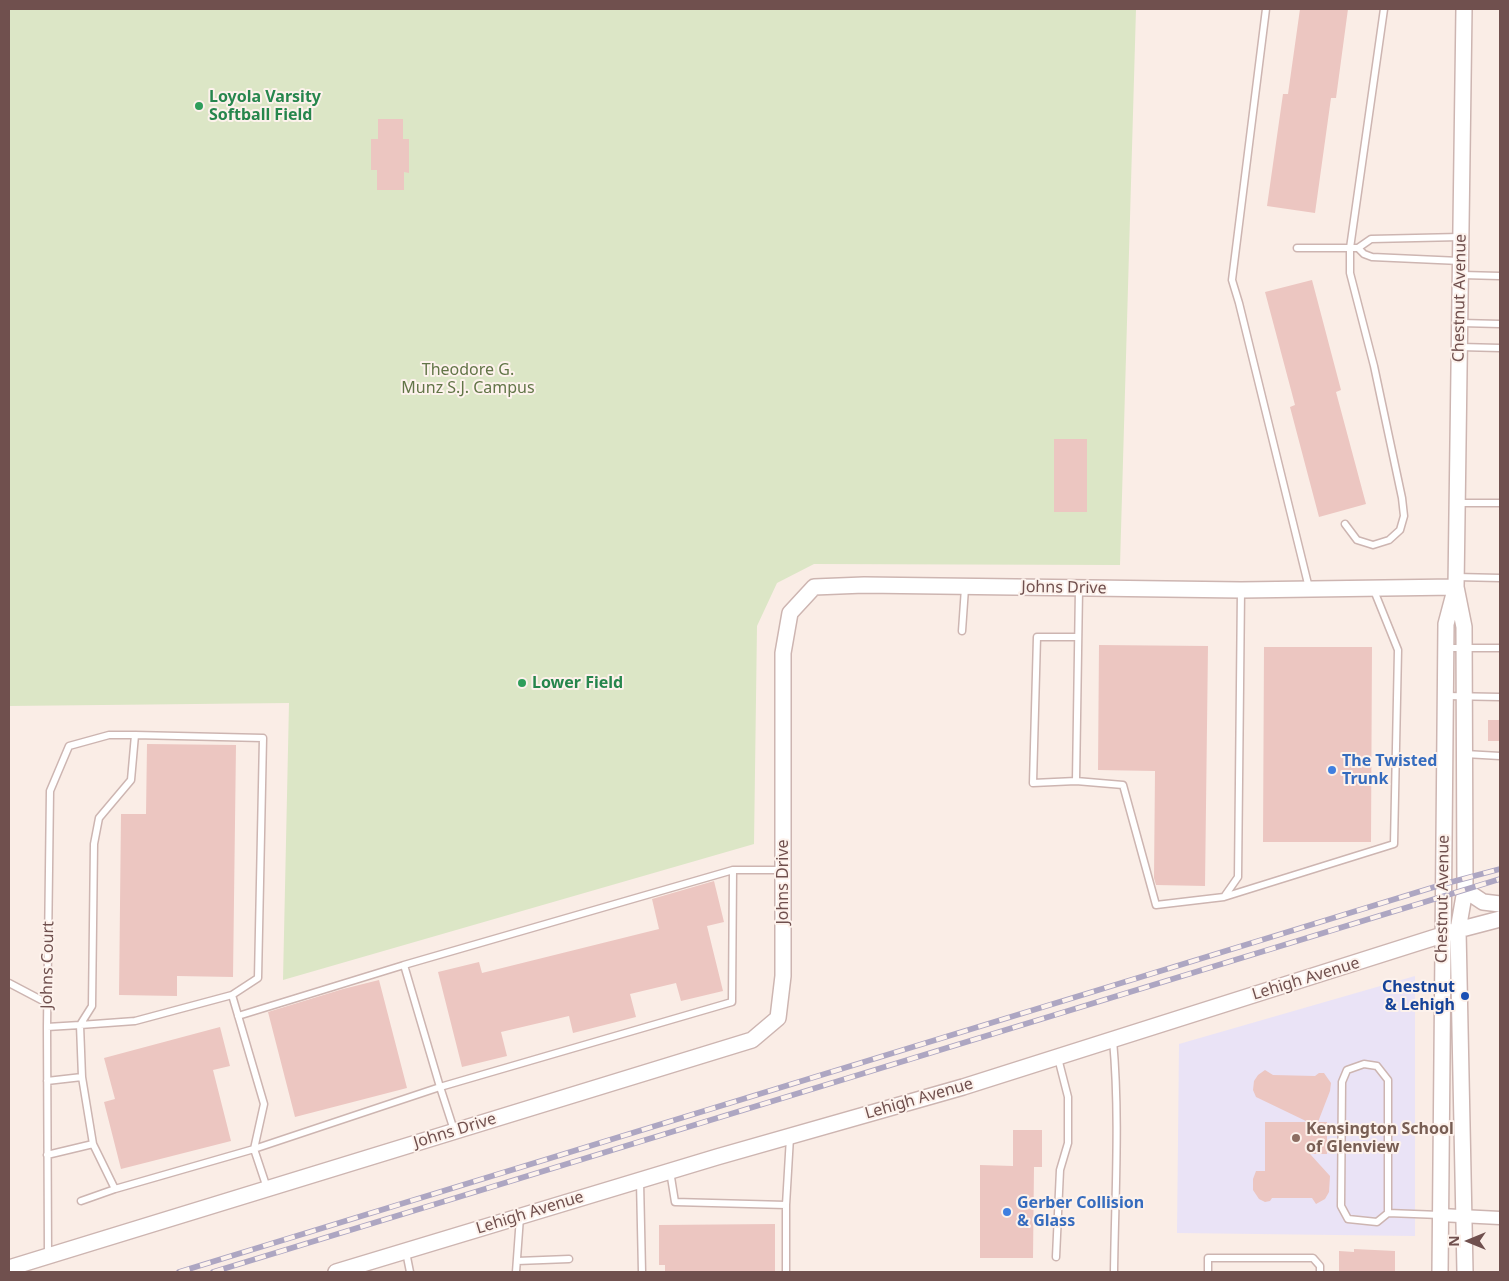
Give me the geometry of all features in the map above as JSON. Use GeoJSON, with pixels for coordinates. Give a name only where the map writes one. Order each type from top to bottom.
{"type":"FeatureCollection","features":[{"type":"Feature","properties":{"kind":"street","name":"Chestnut Avenue"},"geometry":{"type":"LineString","coordinates":[[1464,9],[1456,582],[1464,627],[1465,890],[1458,930],[1465,1272]]}},
{"type":"Feature","properties":{"kind":"street","name":"Johns Drive"},"geometry":{"type":"LineString","coordinates":[[9,1268],[752,1040],[778,1018],[782,976],[783,653],[790,614],[814,587],[864,585],[1241,590],[1373,588],[1456,582]]}},
{"type":"Feature","properties":{"kind":"street","name":"Chestnut Avenue"},"geometry":{"type":"LineString","coordinates":[[1440,1272],[1446,624],[1456,582]]}},
{"type":"Feature","properties":{"kind":"street"},"geometry":{"type":"LineString","coordinates":[[1465,890],[1483,902],[1500,904]]}},
{"type":"Feature","properties":{"kind":"street","name":"Lehigh Avenue"},"geometry":{"type":"LineString","coordinates":[[336,1272],[670,1171],[963,1087],[1442,937],[1458,930],[1500,919]]}},
{"type":"Feature","properties":{"kind":"street"},"geometry":{"type":"LineString","coordinates":[[1440,1215],[1500,1218]]}},
{"type":"Feature","properties":{"kind":"lane"},"geometry":{"type":"LineString","coordinates":[[1266,9],[1232,280],[1309,589]]}},
{"type":"Feature","properties":{"kind":"lane"},"geometry":{"type":"LineString","coordinates":[[1345,524],[1357,540],[1373,545],[1389,540],[1400,530],[1404,516],[1402,498],[1374,366],[1350,273],[1350,248],[1384,9]]}},
{"type":"Feature","properties":{"kind":"lane"},"geometry":{"type":"LineString","coordinates":[[1297,248],[1358,248],[1371,239],[1461,237]]}},
{"type":"Feature","properties":{"kind":"lane"},"geometry":{"type":"LineString","coordinates":[[1358,248],[1372,258],[1460,268],[1500,276]]}},
{"type":"Feature","properties":{"kind":"lane"},"geometry":{"type":"LineString","coordinates":[[1460,323],[1500,324]]}},
{"type":"Feature","properties":{"kind":"lane"},"geometry":{"type":"LineString","coordinates":[[1459,347],[1500,348]]}},
{"type":"Feature","properties":{"kind":"lane"},"geometry":{"type":"LineString","coordinates":[[1457,503],[1500,503]]}},
{"type":"Feature","properties":{"kind":"lane"},"geometry":{"type":"LineString","coordinates":[[1456,582],[1500,578]]}},
{"type":"Feature","properties":{"kind":"lane"},"geometry":{"type":"LineString","coordinates":[[962,631],[965,587]]}},
{"type":"Feature","properties":{"kind":"lane"},"geometry":{"type":"LineString","coordinates":[[1078,637],[1036,637],[1033,783],[1076,782],[1123,785],[1156,905],[1224,897],[1394,844],[1398,650],[1373,588]]}},
{"type":"Feature","properties":{"kind":"lane"},"geometry":{"type":"LineString","coordinates":[[1076,782],[1079,589]]}},
{"type":"Feature","properties":{"kind":"lane"},"geometry":{"type":"LineString","coordinates":[[1224,897],[1238,877],[1241,590]]}},
{"type":"Feature","properties":{"kind":"lane"},"geometry":{"type":"LineString","coordinates":[[1446,648],[1500,648]]}},
{"type":"Feature","properties":{"kind":"lane"},"geometry":{"type":"LineString","coordinates":[[1446,696],[1500,697]]}},
{"type":"Feature","properties":{"kind":"lane"},"geometry":{"type":"LineString","coordinates":[[47,1027],[80,1025],[135,1021],[232,996],[258,978],[263,738],[134,734],[131,780],[99,818],[94,844],[92,1006],[80,1025],[82,1078],[94,1144],[115,1190]]}},
{"type":"Feature","properties":{"kind":"lane","name":"Johns Court"},"geometry":{"type":"LineString","coordinates":[[48,1256],[47,1003],[50,791],[69,746],[109,735],[134,734]]}},
{"type":"Feature","properties":{"kind":"lane"},"geometry":{"type":"LineString","coordinates":[[1464,754],[1500,756]]}},
{"type":"Feature","properties":{"kind":"lane"},"geometry":{"type":"LineString","coordinates":[[81,1201],[254,1149],[440,1087],[732,1002],[733,870]]}},
{"type":"Feature","properties":{"kind":"lane"},"geometry":{"type":"LineString","coordinates":[[238,1016],[404,965],[733,870],[783,870]]}},
{"type":"Feature","properties":{"kind":"lane"},"geometry":{"type":"LineString","coordinates":[[404,965],[455,1131]]}},
{"type":"Feature","properties":{"kind":"lane"},"geometry":{"type":"LineString","coordinates":[[9,983],[47,1003]]}},
{"type":"Feature","properties":{"kind":"lane"},"geometry":{"type":"LineString","coordinates":[[232,996],[264,1104],[254,1149],[268,1189]]}},
{"type":"Feature","properties":{"kind":"lane"},"geometry":{"type":"LineString","coordinates":[[1113,1040],[1117,1127],[1114,1272]]}},
{"type":"Feature","properties":{"kind":"lane"},"geometry":{"type":"LineString","coordinates":[[1056,1257],[1060,1170],[1068,1143],[1068,1096],[1058,1058]]}},
{"type":"Feature","properties":{"kind":"lane"},"geometry":{"type":"LineString","coordinates":[[1388,1213],[1388,1080],[1377,1066],[1364,1064],[1346,1070],[1342,1082],[1341,1206],[1348,1219],[1359,1222],[1377,1222],[1388,1213],[1440,1215]]}},
{"type":"Feature","properties":{"kind":"lane"},"geometry":{"type":"LineString","coordinates":[[47,1082],[82,1078]]}},
{"type":"Feature","properties":{"kind":"lane"},"geometry":{"type":"LineString","coordinates":[[786,1272],[786,1205],[790,1136]]}},
{"type":"Feature","properties":{"kind":"lane"},"geometry":{"type":"LineString","coordinates":[[47,1155],[94,1144]]}},
{"type":"Feature","properties":{"kind":"lane"},"geometry":{"type":"LineString","coordinates":[[670,1171],[675,1202],[786,1205]]}},
{"type":"Feature","properties":{"kind":"lane"},"geometry":{"type":"LineString","coordinates":[[640,1180],[642,1272]]}},
{"type":"Feature","properties":{"kind":"lane"},"geometry":{"type":"LineString","coordinates":[[516,1272],[520,1216]]}},
{"type":"Feature","properties":{"kind":"lane"},"geometry":{"type":"LineString","coordinates":[[405,1251],[410,1272]]}},
{"type":"Feature","properties":{"kind":"lane"},"geometry":{"type":"LineString","coordinates":[[1208,1272],[1208,1258],[1313,1258],[1320,1266],[1320,1272]]}},
{"type":"Feature","properties":{"kind":"lane"},"geometry":{"type":"LineString","coordinates":[[517,1261],[569,1259]]}},
{"type":"Feature","properties":{"kind":"shaded area","name":"Kensington School of Glenview"},"geometry":{"type":"Polygon","coordinates":[[[1415,976],[1415,1236],[1177,1233],[1179,1044],[1415,976]]]}},
{"type":"Feature","properties":{"kind":"green space","name":"Theodore G. Munz S.J. Campus"},"geometry":{"type":"Polygon","coordinates":[[[9,9],[1136,9],[1120,565],[814,564],[777,583],[757,626],[754,844],[283,980],[289,703],[9,706],[9,9]]]}},
{"type":"Feature","properties":{"kind":"building"},"geometry":{"type":"Polygon","coordinates":[[[1300,9],[1348,9],[1336,98],[1331,98],[1315,213],[1267,206],[1283,94],[1288,94],[1300,9]]]}},
{"type":"Feature","properties":{"kind":"building"},"geometry":{"type":"Polygon","coordinates":[[[378,119],[403,119],[403,139],[409,139],[409,173],[404,172],[404,190],[377,190],[377,170],[371,170],[371,139],[378,139],[378,119]]]}},
{"type":"Feature","properties":{"kind":"building"},"geometry":{"type":"Polygon","coordinates":[[[1312,280],[1341,390],[1336,392],[1366,504],[1319,517],[1290,407],[1295,405],[1265,292],[1312,280]]]}},
{"type":"Feature","properties":{"kind":"building"},"geometry":{"type":"Polygon","coordinates":[[[1054,439],[1087,439],[1087,512],[1054,512],[1054,439]]]}},
{"type":"Feature","properties":{"kind":"building"},"geometry":{"type":"Polygon","coordinates":[[[1099,645],[1208,646],[1205,886],[1156,885],[1154,878],[1155,771],[1098,770],[1099,645]]]}},
{"type":"Feature","properties":{"kind":"building"},"geometry":{"type":"Polygon","coordinates":[[[1264,647],[1372,647],[1371,842],[1263,842],[1264,647]]]}},
{"type":"Feature","properties":{"kind":"building"},"geometry":{"type":"Polygon","coordinates":[[[1488,720],[1500,720],[1500,741],[1488,741],[1488,720]]]}},
{"type":"Feature","properties":{"kind":"building"},"geometry":{"type":"Polygon","coordinates":[[[147,744],[236,745],[233,977],[177,976],[177,996],[119,995],[121,814],[146,814],[147,744]]]}},
{"type":"Feature","properties":{"kind":"building"},"geometry":{"type":"Polygon","coordinates":[[[714,881],[724,922],[707,926],[723,991],[681,1001],[676,983],[630,994],[636,1017],[573,1033],[569,1016],[501,1032],[507,1056],[462,1067],[438,972],[479,962],[482,973],[659,929],[652,899],[714,881]]]}},
{"type":"Feature","properties":{"kind":"building"},"geometry":{"type":"Polygon","coordinates":[[[379,980],[407,1088],[295,1117],[268,1012],[379,980]]]}},
{"type":"Feature","properties":{"kind":"building"},"geometry":{"type":"Polygon","coordinates":[[[220,1027],[230,1066],[213,1070],[231,1141],[121,1169],[104,1102],[115,1099],[104,1058],[220,1027]]]}},
{"type":"Feature","properties":{"kind":"building"},"geometry":{"type":"Polygon","coordinates":[[[1265,1070],[1273,1075],[1315,1076],[1319,1073],[1324,1073],[1331,1083],[1330,1091],[1318,1122],[1327,1122],[1327,1154],[1310,1154],[1330,1176],[1329,1192],[1325,1199],[1316,1204],[1312,1198],[1272,1198],[1270,1201],[1265,1202],[1259,1199],[1253,1190],[1253,1179],[1256,1171],[1265,1171],[1265,1122],[1308,1122],[1256,1097],[1253,1090],[1254,1081],[1265,1070]]]}},
{"type":"Feature","properties":{"kind":"building","name":"Gerber Collision & Glass"},"geometry":{"type":"Polygon","coordinates":[[[1013,1130],[1042,1130],[1042,1167],[1034,1167],[1033,1258],[980,1258],[980,1165],[1013,1166],[1013,1130]]]}},
{"type":"Feature","properties":{"kind":"building"},"geometry":{"type":"Polygon","coordinates":[[[775,1224],[775,1272],[665,1272],[665,1265],[659,1265],[659,1225],[775,1224]]]}},
{"type":"Feature","properties":{"kind":"building"},"geometry":{"type":"Polygon","coordinates":[[[1354,1249],[1395,1251],[1395,1272],[1339,1272],[1339,1251],[1354,1252],[1354,1249]]]}},
{"type":"Feature","properties":{"kind":"railway"},"geometry":{"type":"LineString","coordinates":[[179,1272],[1444,884],[1500,869]]}},
{"type":"Feature","properties":{"kind":"railway"},"geometry":{"type":"LineString","coordinates":[[213,1272],[1500,879]]}},
{"type":"Feature","properties":{"kind":"place","name":"Loyola Varsity Softball Field"},"geometry":{"type":"Point","coordinates":[199,106]}},
{"type":"Feature","properties":{"kind":"place","name":"Lower Field"},"geometry":{"type":"Point","coordinates":[522,683]}},
{"type":"Feature","properties":{"kind":"place","name":"The Twisted Trunk"},"geometry":{"type":"Point","coordinates":[1332,770]}},
{"type":"Feature","properties":{"kind":"place","name":"Chestnut & Lehigh"},"geometry":{"type":"Point","coordinates":[1465,996]}},
{"type":"Feature","properties":{"kind":"place","name":"Kensington School of Glenview"},"geometry":{"type":"Point","coordinates":[1296,1138]}},
{"type":"Feature","properties":{"kind":"place","name":"Gerber Collision & Glass"},"geometry":{"type":"Point","coordinates":[1007,1212]}}]}
